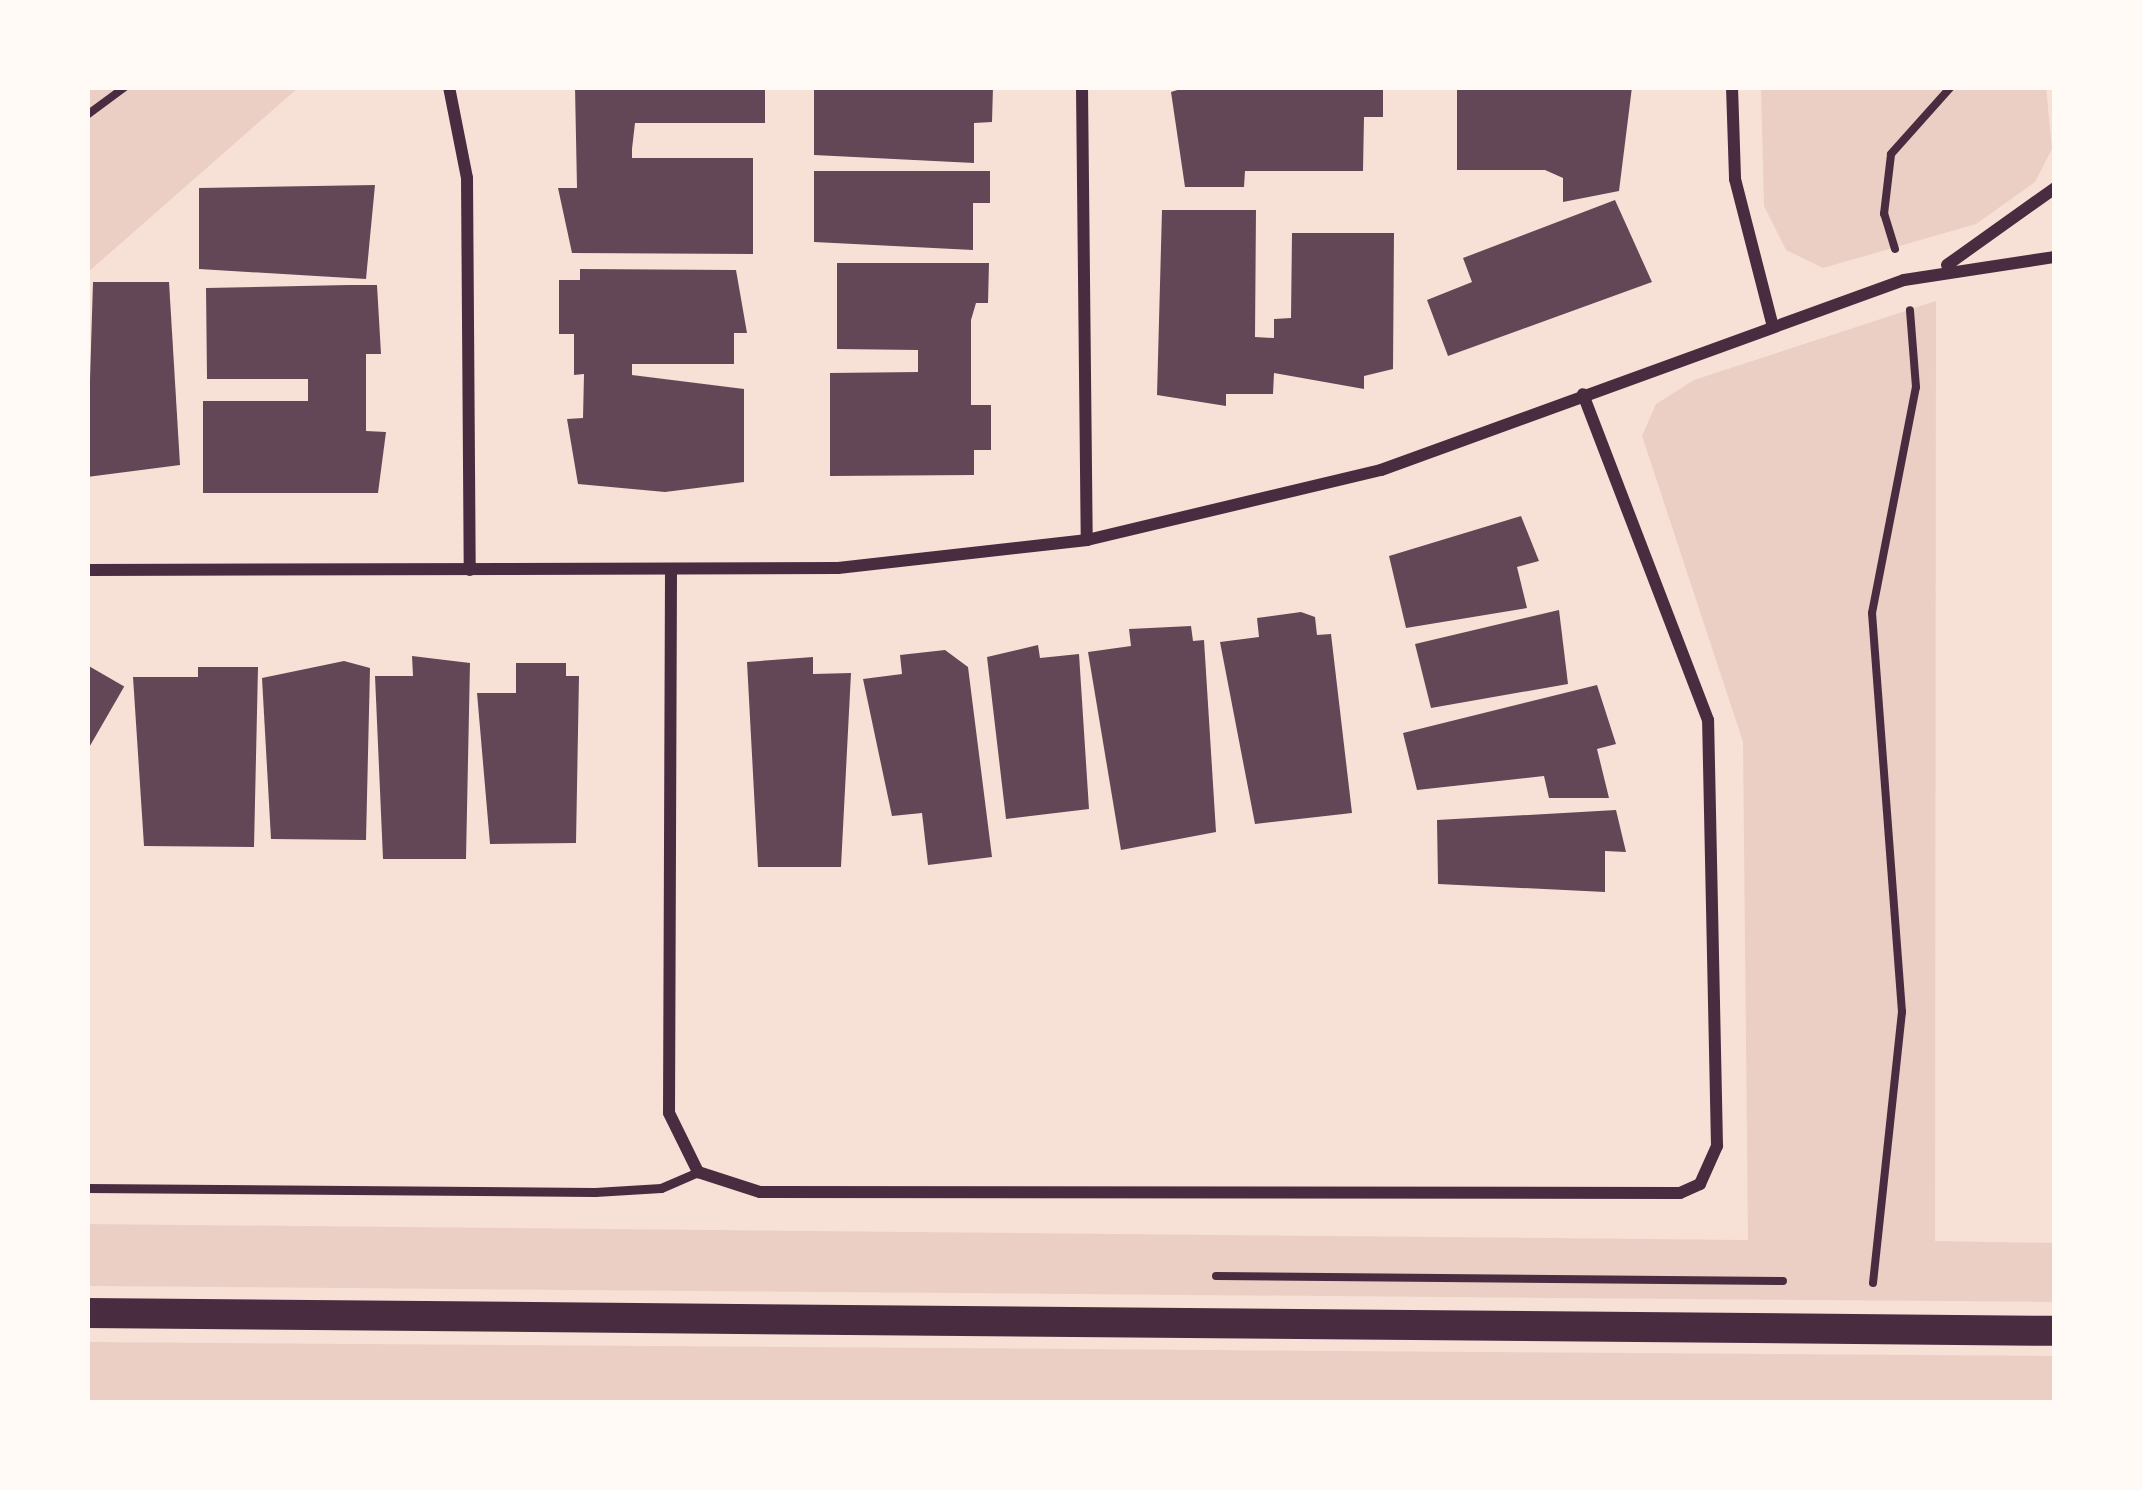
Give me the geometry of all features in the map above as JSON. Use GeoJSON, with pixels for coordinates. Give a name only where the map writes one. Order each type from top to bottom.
{"type":"FeatureCollection","features":[{"type":"Feature","properties":{"kind":"main road"},"geometry":{"type":"LineString","coordinates":[[87,1313],[2055,1330]]}},
{"type":"Feature","properties":{"kind":"street"},"geometry":{"type":"LineString","coordinates":[[449,87],[467,178],[470,570]]}},
{"type":"Feature","properties":{"kind":"street"},"geometry":{"type":"LineString","coordinates":[[1082,87],[1087,540]]}},
{"type":"Feature","properties":{"kind":"street"},"geometry":{"type":"LineString","coordinates":[[1732,87],[1735,179],[1772,323]]}},
{"type":"Feature","properties":{"kind":"street"},"geometry":{"type":"LineString","coordinates":[[1941,269],[2055,188]]}},
{"type":"Feature","properties":{"kind":"street"},"geometry":{"type":"LineString","coordinates":[[87,570],[838,568],[1087,540],[1381,470],[1772,323],[1941,269],[2055,257]]}},
{"type":"Feature","properties":{"kind":"street"},"geometry":{"type":"LineString","coordinates":[[671,571],[670,1113],[698,1172],[784,1192],[1653,1197],[1700,1184],[1717,1146],[1708,721],[1583,394]]}},
{"type":"Feature","properties":{"kind":"lane"},"geometry":{"type":"LineString","coordinates":[[87,1188],[612,1191],[698,1172]]}},
{"type":"Feature","properties":{"kind":"path"},"geometry":{"type":"LineString","coordinates":[[87,115],[125,87]]}},
{"type":"Feature","properties":{"kind":"path"},"geometry":{"type":"LineString","coordinates":[[1874,1283],[1902,1012],[1870,660],[1875,568],[1916,387],[1904,280],[1882,178],[1907,131],[1951,87]]}},
{"type":"Feature","properties":{"kind":"shaded area"},"geometry":{"type":"Polygon","coordinates":[[[87,87],[299,87],[87,273],[87,87]]]}},
{"type":"Feature","properties":{"kind":"shaded area"},"geometry":{"type":"Polygon","coordinates":[[[1761,87],[2046,87],[2052,149],[2035,182],[1976,224],[1823,268],[1786,250],[1764,206],[1761,87]]]}},
{"type":"Feature","properties":{"kind":"shaded area"},"geometry":{"type":"Polygon","coordinates":[[[1936,301],[1935,1241],[2055,1243],[2055,1302],[87,1286],[87,1224],[1748,1240],[1743,742],[1642,436],[1656,404],[1694,380],[1936,301]]]}},
{"type":"Feature","properties":{"kind":"shaded area"},"geometry":{"type":"Polygon","coordinates":[[[87,1342],[2055,1356],[2055,1403],[87,1403],[87,1342]]]}},
{"type":"Feature","properties":{"kind":"building"},"geometry":{"type":"Polygon","coordinates":[[[575,87],[765,87],[765,123],[635,123],[632,149],[632,158],[753,158],[753,254],[572,253],[558,188],[577,188],[575,87]]]}},
{"type":"Feature","properties":{"kind":"building"},"geometry":{"type":"Polygon","coordinates":[[[814,87],[993,87],[992,122],[974,123],[974,163],[814,155],[814,87]]]}},
{"type":"Feature","properties":{"kind":"building"},"geometry":{"type":"Polygon","coordinates":[[[1187,87],[1383,87],[1383,117],[1364,117],[1363,171],[1245,171],[1244,187],[1185,187],[1171,92],[1187,87]]]}},
{"type":"Feature","properties":{"kind":"building"},"geometry":{"type":"Polygon","coordinates":[[[1632,87],[1619,191],[1563,202],[1563,178],[1545,170],[1457,170],[1457,89],[1632,87]]]}},
{"type":"Feature","properties":{"kind":"building"},"geometry":{"type":"Polygon","coordinates":[[[814,171],[990,171],[990,203],[973,203],[973,250],[814,242],[814,171]]]}},
{"type":"Feature","properties":{"kind":"building"},"geometry":{"type":"Polygon","coordinates":[[[375,185],[366,279],[199,269],[199,188],[375,185]]]}},
{"type":"Feature","properties":{"kind":"building"},"geometry":{"type":"Polygon","coordinates":[[[1615,200],[1652,282],[1448,356],[1427,300],[1472,282],[1463,258],[1615,200]]]}},
{"type":"Feature","properties":{"kind":"building"},"geometry":{"type":"Polygon","coordinates":[[[1162,210],[1256,210],[1255,337],[1274,338],[1274,319],[1291,318],[1292,233],[1394,233],[1393,369],[1364,376],[1364,389],[1274,373],[1273,394],[1226,394],[1226,406],[1157,395],[1162,210]]]}},
{"type":"Feature","properties":{"kind":"building"},"geometry":{"type":"Polygon","coordinates":[[[837,263],[989,263],[988,303],[976,303],[971,320],[971,405],[991,405],[991,450],[974,450],[974,475],[830,476],[830,373],[918,372],[918,350],[837,349],[837,263]]]}},
{"type":"Feature","properties":{"kind":"building"},"geometry":{"type":"Polygon","coordinates":[[[580,269],[736,270],[747,333],[734,333],[734,364],[632,364],[632,375],[744,389],[744,482],[665,492],[578,484],[567,419],[583,418],[584,374],[574,375],[574,334],[559,334],[559,280],[580,280],[580,269]]]}},
{"type":"Feature","properties":{"kind":"building"},"geometry":{"type":"Polygon","coordinates":[[[93,282],[169,282],[180,465],[87,477],[93,282]]]}},
{"type":"Feature","properties":{"kind":"building"},"geometry":{"type":"Polygon","coordinates":[[[377,285],[381,354],[366,354],[366,431],[386,432],[378,493],[203,493],[203,401],[308,401],[308,379],[207,379],[206,288],[377,285]]]}},
{"type":"Feature","properties":{"kind":"building"},"geometry":{"type":"Polygon","coordinates":[[[1521,516],[1539,561],[1517,567],[1527,608],[1406,628],[1389,556],[1521,516]]]}},
{"type":"Feature","properties":{"kind":"building"},"geometry":{"type":"Polygon","coordinates":[[[1559,610],[1568,684],[1431,708],[1415,644],[1559,610]]]}},
{"type":"Feature","properties":{"kind":"building"},"geometry":{"type":"Polygon","coordinates":[[[1301,612],[1315,617],[1317,635],[1331,634],[1352,813],[1255,824],[1220,642],[1259,637],[1257,618],[1301,612]]]}},
{"type":"Feature","properties":{"kind":"building"},"geometry":{"type":"Polygon","coordinates":[[[1191,626],[1193,641],[1204,640],[1216,832],[1121,850],[1088,652],[1131,646],[1129,629],[1191,626]]]}},
{"type":"Feature","properties":{"kind":"building"},"geometry":{"type":"Polygon","coordinates":[[[1038,645],[1040,658],[1079,654],[1089,809],[1006,819],[987,657],[1038,645]]]}},
{"type":"Feature","properties":{"kind":"building"},"geometry":{"type":"Polygon","coordinates":[[[945,650],[968,667],[992,857],[928,865],[922,813],[892,816],[863,679],[902,674],[900,655],[945,650]]]}},
{"type":"Feature","properties":{"kind":"building"},"geometry":{"type":"Polygon","coordinates":[[[412,656],[470,663],[466,859],[383,859],[375,676],[413,676],[412,656]]]}},
{"type":"Feature","properties":{"kind":"building"},"geometry":{"type":"Polygon","coordinates":[[[813,657],[813,674],[851,673],[841,867],[758,867],[747,662],[813,657]]]}},
{"type":"Feature","properties":{"kind":"building"},"geometry":{"type":"Polygon","coordinates":[[[344,661],[370,668],[366,840],[271,839],[262,678],[344,661]]]}},
{"type":"Feature","properties":{"kind":"building"},"geometry":{"type":"Polygon","coordinates":[[[516,663],[566,663],[566,676],[579,676],[576,843],[490,844],[477,693],[516,693],[516,663]]]}},
{"type":"Feature","properties":{"kind":"building"},"geometry":{"type":"Polygon","coordinates":[[[87,665],[124,686],[87,751],[87,665]]]}},
{"type":"Feature","properties":{"kind":"building"},"geometry":{"type":"Polygon","coordinates":[[[198,667],[258,667],[254,847],[144,846],[133,677],[198,677],[198,667]]]}},
{"type":"Feature","properties":{"kind":"building"},"geometry":{"type":"Polygon","coordinates":[[[1597,685],[1616,744],[1597,749],[1609,798],[1549,798],[1544,776],[1417,790],[1403,733],[1597,685]]]}},
{"type":"Feature","properties":{"kind":"building"},"geometry":{"type":"Polygon","coordinates":[[[1616,810],[1626,852],[1605,851],[1605,892],[1438,884],[1437,820],[1616,810]]]}}]}
